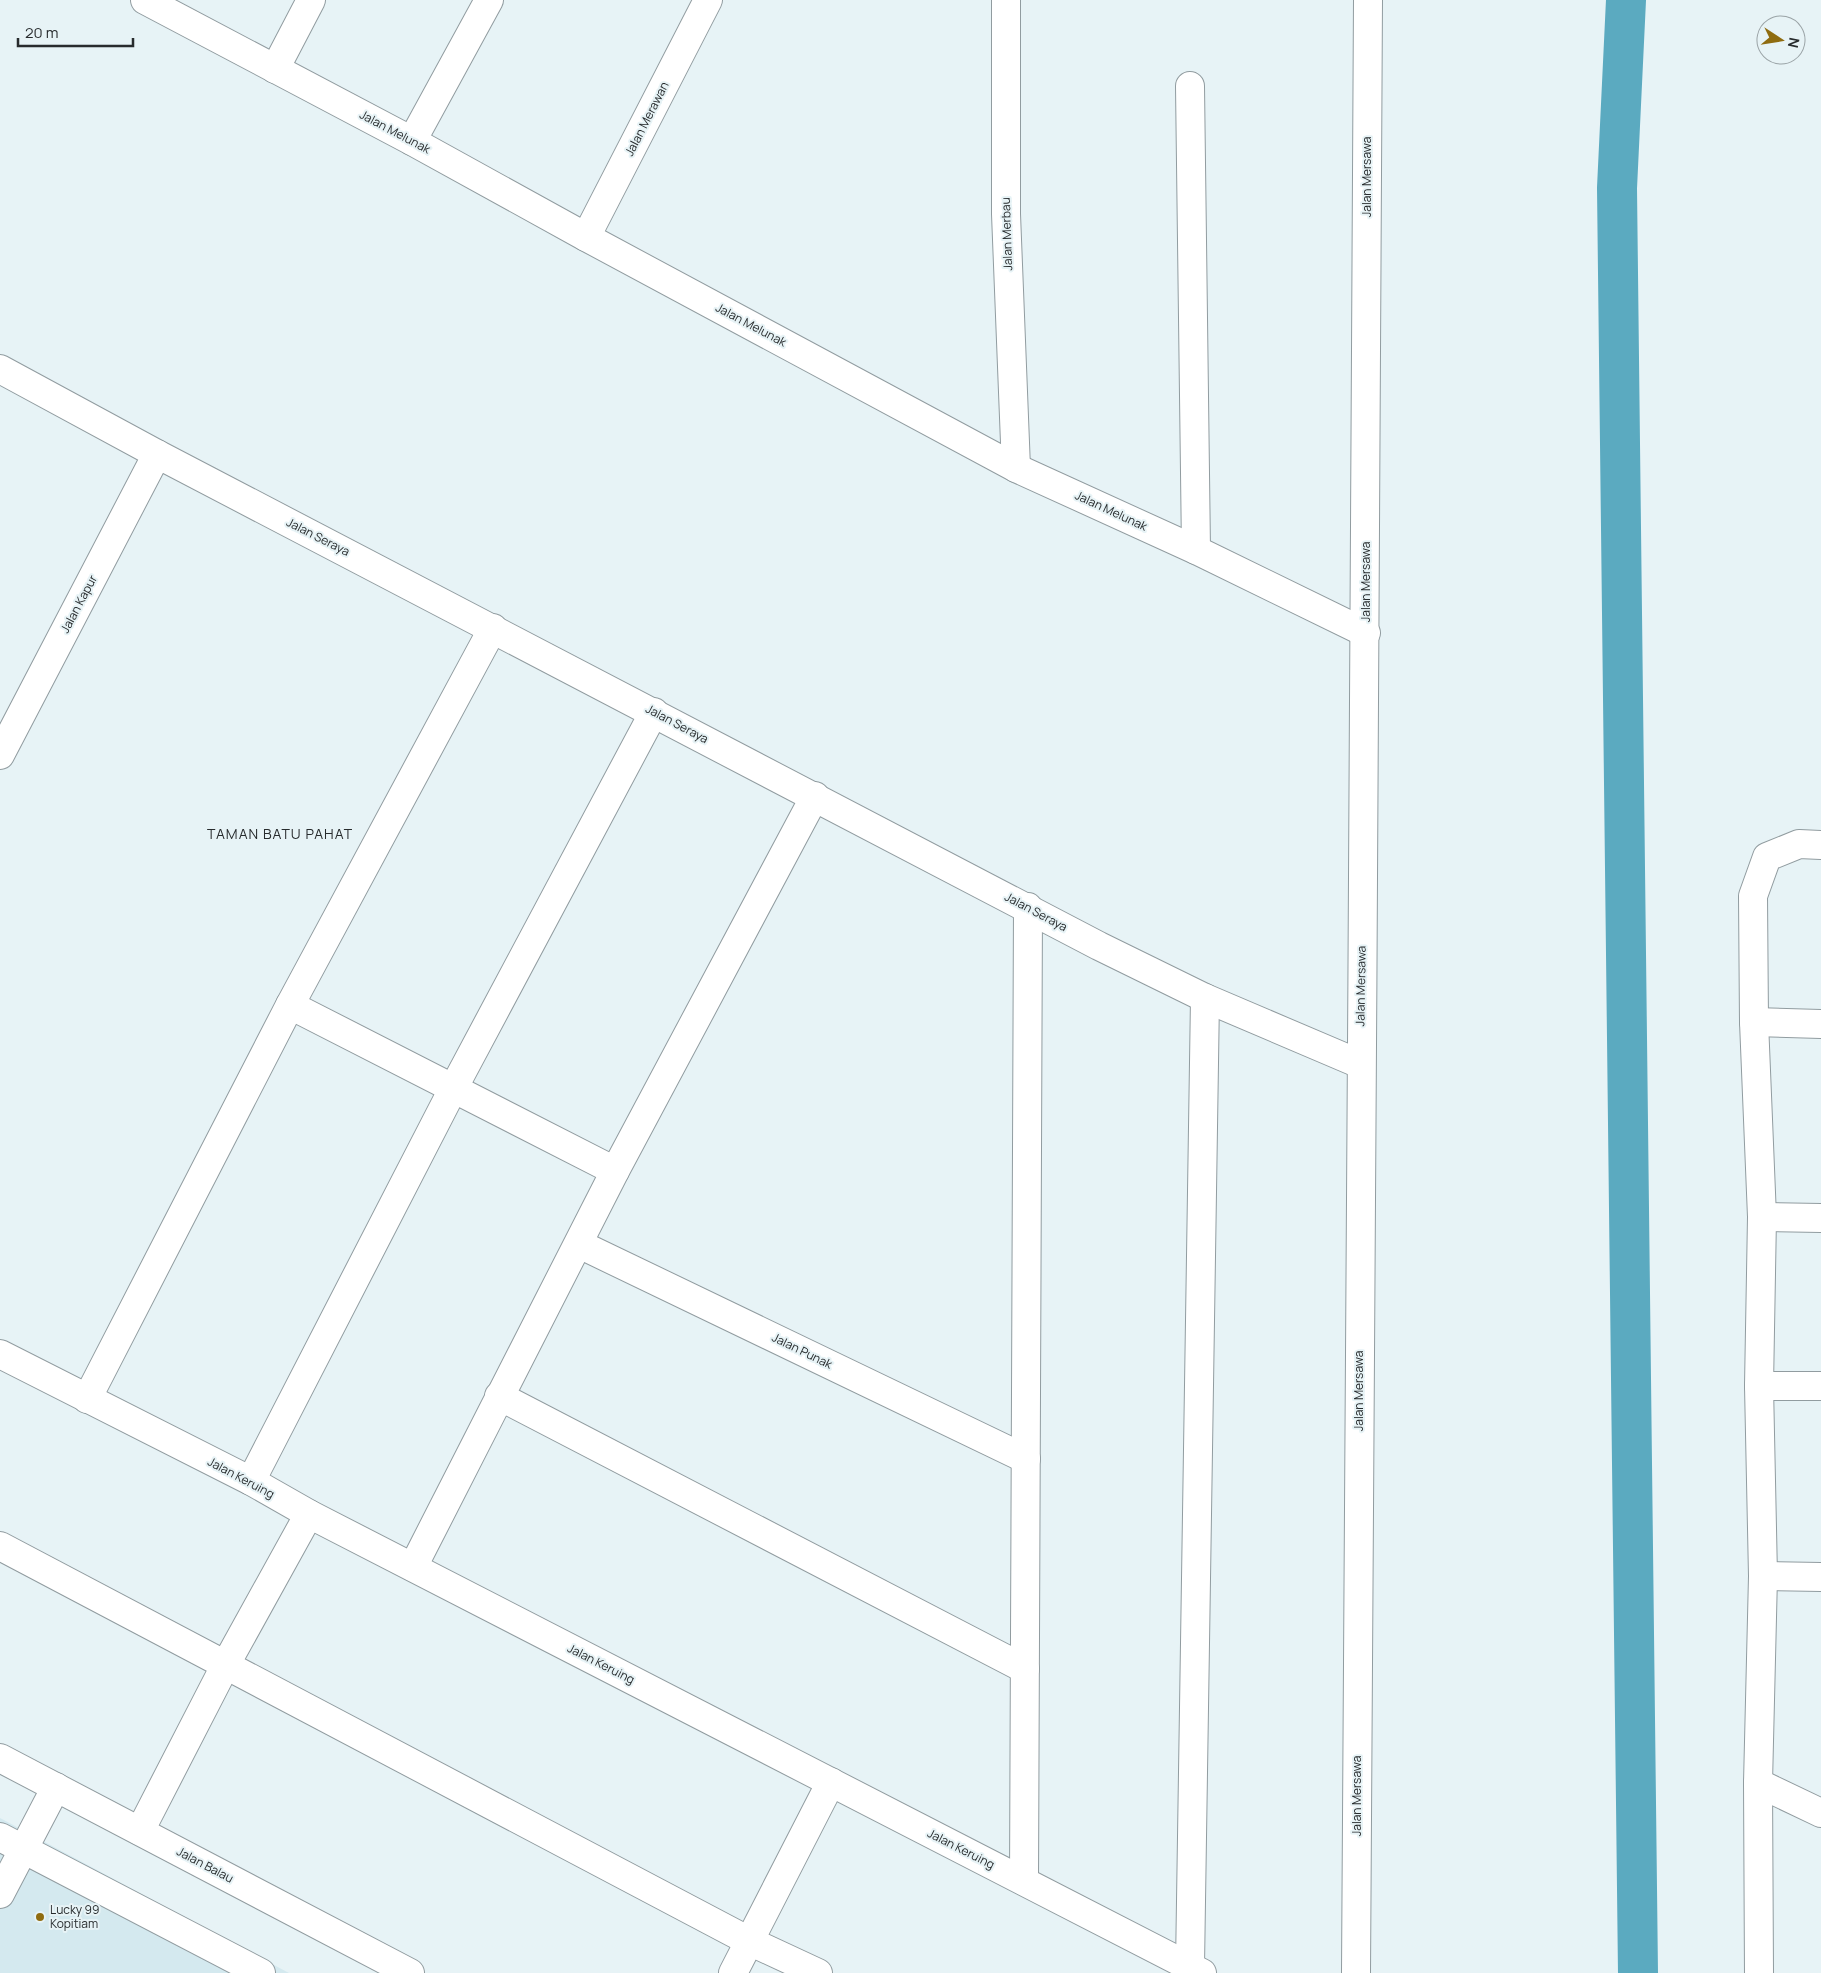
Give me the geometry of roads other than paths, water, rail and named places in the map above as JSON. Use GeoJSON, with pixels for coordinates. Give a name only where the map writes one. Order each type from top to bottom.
{"type":"FeatureCollection","features":[{"type":"Feature","properties":{"kind":"street","name":"Jalan Melunak"},"geometry":{"type":"LineString","coordinates":[[145,0],[412,141],[586,237],[1016,468],[1196,550],[1366,633]]}},
{"type":"Feature","properties":{"kind":"street"},"geometry":{"type":"LineString","coordinates":[[275,69],[311,0]]}},
{"type":"Feature","properties":{"kind":"street"},"geometry":{"type":"LineString","coordinates":[[412,141],[490,0]]}},
{"type":"Feature","properties":{"kind":"street","name":"Jalan Merawan"},"geometry":{"type":"LineString","coordinates":[[586,237],[708,0]]}},
{"type":"Feature","properties":{"kind":"street","name":"Jalan Merbau"},"geometry":{"type":"LineString","coordinates":[[1006,0],[1006,214],[1016,468]]}},
{"type":"Feature","properties":{"kind":"street","name":"Jalan Mersawa"},"geometry":{"type":"LineString","coordinates":[[1356,1973],[1360,1064],[1366,633],[1368,0]]}},
{"type":"Feature","properties":{"kind":"street"},"geometry":{"type":"LineString","coordinates":[[1190,86],[1196,550]]}},
{"type":"Feature","properties":{"kind":"street","name":"Jalan Seraya"},"geometry":{"type":"LineString","coordinates":[[0,369],[157,454],[1028,907],[1099,946],[1205,998],[1360,1064]]}},
{"type":"Feature","properties":{"kind":"street","name":"Jalan Kapur"},"geometry":{"type":"LineString","coordinates":[[0,755],[157,454]]}},
{"type":"Feature","properties":{"kind":"street"},"geometry":{"type":"LineString","coordinates":[[87,1399],[290,1005],[493,628]]}},
{"type":"Feature","properties":{"kind":"street"},"geometry":{"type":"LineString","coordinates":[[251,1481],[453,1088],[654,712]]}},
{"type":"Feature","properties":{"kind":"street"},"geometry":{"type":"LineString","coordinates":[[413,1567],[615,1171],[815,796]]}},
{"type":"Feature","properties":{"kind":"street"},"geometry":{"type":"LineString","coordinates":[[1758,1973],[1758,1783],[1763,1576],[1759,1386],[1762,1217],[1754,1022],[1753,896],[1767,857],[1799,844],[1821,844]]}},
{"type":"Feature","properties":{"kind":"street"},"geometry":{"type":"LineString","coordinates":[[1024,1881],[1028,907]]}},
{"type":"Feature","properties":{"kind":"street"},"geometry":{"type":"LineString","coordinates":[[1196,1970],[1205,998]]}},
{"type":"Feature","properties":{"kind":"street"},"geometry":{"type":"LineString","coordinates":[[290,1005],[615,1171]]}},
{"type":"Feature","properties":{"kind":"street"},"geometry":{"type":"LineString","coordinates":[[1754,1022],[1821,1024]]}},
{"type":"Feature","properties":{"kind":"street"},"geometry":{"type":"LineString","coordinates":[[1762,1217],[1821,1218]]}},
{"type":"Feature","properties":{"kind":"street","name":"Jalan Punak"},"geometry":{"type":"LineString","coordinates":[[579,1244],[1026,1459]]}},
{"type":"Feature","properties":{"kind":"street","name":"Jalan Keruing"},"geometry":{"type":"LineString","coordinates":[[0,1354],[251,1481],[309,1514],[1196,1970]]}},
{"type":"Feature","properties":{"kind":"street"},"geometry":{"type":"LineString","coordinates":[[1759,1386],[1821,1386]]}},
{"type":"Feature","properties":{"kind":"street"},"geometry":{"type":"LineString","coordinates":[[499,1396],[1025,1669]]}},
{"type":"Feature","properties":{"kind":"street"},"geometry":{"type":"LineString","coordinates":[[140,1831],[226,1664],[309,1514]]}},
{"type":"Feature","properties":{"kind":"street"},"geometry":{"type":"LineString","coordinates":[[0,1546],[749,1941],[818,1973]]}},
{"type":"Feature","properties":{"kind":"street"},"geometry":{"type":"LineString","coordinates":[[1763,1576],[1821,1577]]}},
{"type":"Feature","properties":{"kind":"street","name":"Jalan Balau"},"geometry":{"type":"LineString","coordinates":[[0,1758],[410,1973]]}},
{"type":"Feature","properties":{"kind":"street"},"geometry":{"type":"LineString","coordinates":[[733,1973],[831,1782]]}},
{"type":"Feature","properties":{"kind":"street"},"geometry":{"type":"LineString","coordinates":[[1758,1783],[1821,1813]]}},
{"type":"Feature","properties":{"kind":"street"},"geometry":{"type":"LineString","coordinates":[[0,1894],[56,1787]]}},
{"type":"Feature","properties":{"kind":"street"},"geometry":{"type":"LineString","coordinates":[[0,1837],[261,1973]]}},
{"type":"Feature","properties":{"kind":"waterway"},"geometry":{"type":"LineString","coordinates":[[1626,0],[1617,188],[1638,1973]]}},
{"type":"Feature","properties":{"kind":"place","name":"Lucky 99 Kopitiam"},"geometry":{"type":"Point","coordinates":[40,1917]}},
{"type":"Feature","properties":{"kind":"district","name":"TAMAN BATU PAHAT"},"geometry":{"type":"Point","coordinates":[280,834]}}]}
